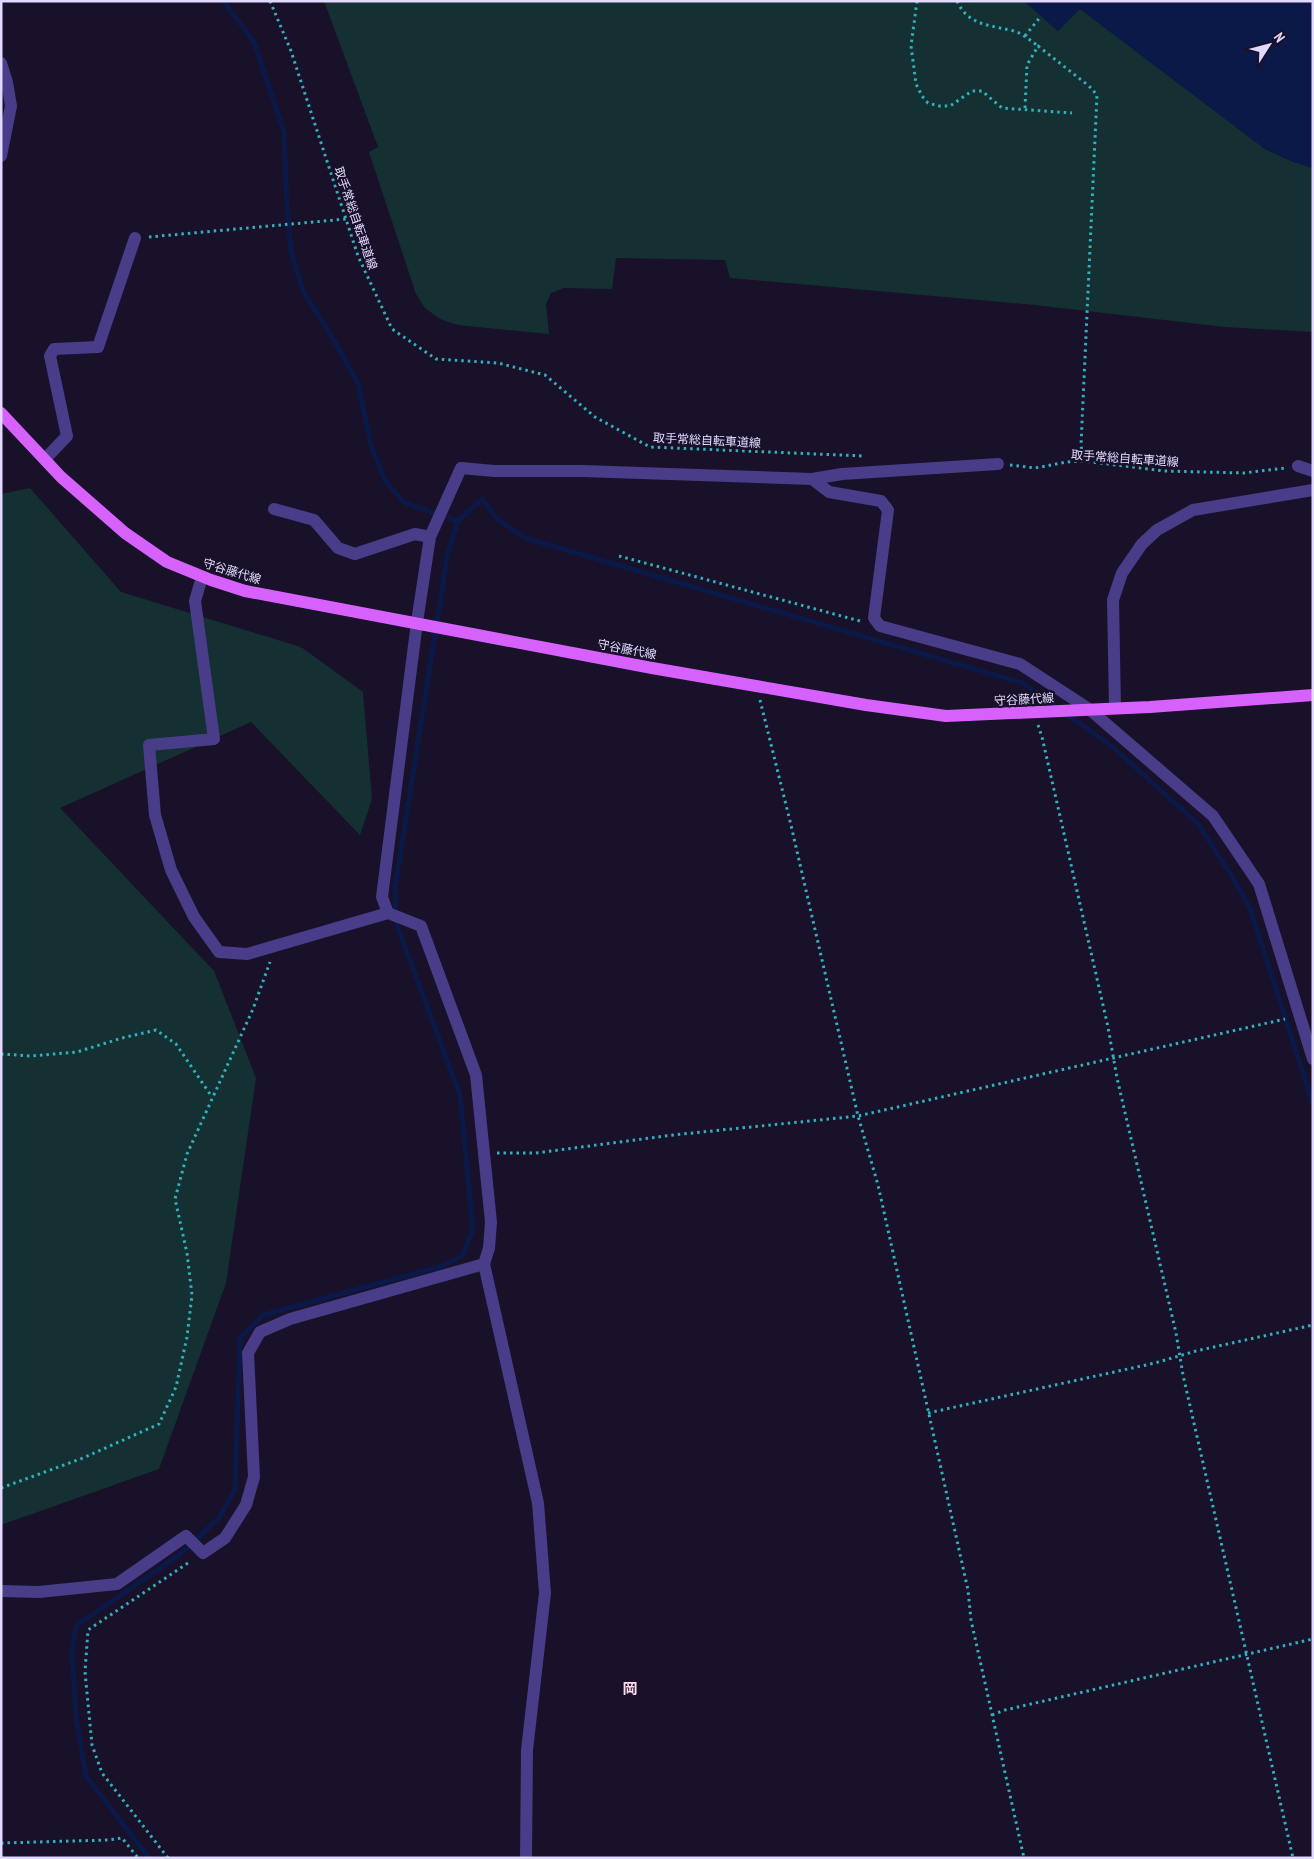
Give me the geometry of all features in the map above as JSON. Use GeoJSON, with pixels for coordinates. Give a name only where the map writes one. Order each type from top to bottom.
{"type":"FeatureCollection","features":[{"type":"Feature","properties":{"kind":"main road","name":"守谷藤代線"},"geometry":{"type":"LineString","coordinates":[[1,413],[61,477],[125,533],[167,562],[202,577],[245,591],[652,668],[866,705],[946,716],[1150,707],[1313,695]]}},
{"type":"Feature","properties":{"kind":"street"},"geometry":{"type":"LineString","coordinates":[[1,63],[7,82],[11,106],[1,156]]}},
{"type":"Feature","properties":{"kind":"street"},"geometry":{"type":"LineString","coordinates":[[45,459],[67,436],[50,356],[54,349],[98,347],[136,238]]}},
{"type":"Feature","properties":{"kind":"street"},"geometry":{"type":"LineString","coordinates":[[388,914],[382,897],[422,623],[433,531],[461,468],[494,471],[582,471],[812,479],[842,474],[998,464]]}},
{"type":"Feature","properties":{"kind":"street"},"geometry":{"type":"LineString","coordinates":[[1298,466],[1313,471]]}},
{"type":"Feature","properties":{"kind":"street"},"geometry":{"type":"LineString","coordinates":[[812,479],[829,492],[881,501],[888,510],[874,618],[880,626],[1020,664],[1086,709],[1213,816],[1259,884],[1313,1059]]}},
{"type":"Feature","properties":{"kind":"street"},"geometry":{"type":"LineString","coordinates":[[1115,708],[1113,600],[1122,573],[1142,544],[1157,530],[1194,510],[1313,490]]}},
{"type":"Feature","properties":{"kind":"street"},"geometry":{"type":"LineString","coordinates":[[274,509],[314,520],[338,548],[355,554],[415,534],[433,531]]}},
{"type":"Feature","properties":{"kind":"street"},"geometry":{"type":"LineString","coordinates":[[202,577],[195,601],[214,739],[149,745],[154,815],[171,870],[194,917],[218,952],[246,954],[388,914],[421,926],[476,1075],[491,1222],[489,1248],[484,1264],[538,1503],[545,1593],[527,1750],[526,1858]]}},
{"type":"Feature","properties":{"kind":"street"},"geometry":{"type":"LineString","coordinates":[[1,1591],[39,1592],[117,1584],[186,1536],[202,1553],[225,1538],[246,1505],[254,1477],[248,1353],[260,1332],[290,1320],[484,1264]]}},
{"type":"Feature","properties":{"kind":"path","name":"取手常総自転車道線"},"geometry":{"type":"LineString","coordinates":[[270,1],[291,50],[358,256],[392,329],[436,359],[498,363],[545,375],[595,417],[650,447],[864,456]]}},
{"type":"Feature","properties":{"kind":"path"},"geometry":{"type":"LineString","coordinates":[[917,1],[911,46],[916,84],[928,103],[950,106],[972,91],[982,91],[1002,108],[1025,108],[1072,113]]}},
{"type":"Feature","properties":{"kind":"path"},"geometry":{"type":"LineString","coordinates":[[957,1],[964,13],[974,21],[1025,36],[1089,86],[1097,95],[1098,111],[1081,445],[1083,461]]}},
{"type":"Feature","properties":{"kind":"path"},"geometry":{"type":"LineString","coordinates":[[1025,36],[1041,16]]}},
{"type":"Feature","properties":{"kind":"path"},"geometry":{"type":"LineString","coordinates":[[1025,108],[1027,65],[1038,46]]}},
{"type":"Feature","properties":{"kind":"path"},"geometry":{"type":"LineString","coordinates":[[136,238],[346,219]]}},
{"type":"Feature","properties":{"kind":"path","name":"取手常総自転車道線"},"geometry":{"type":"LineString","coordinates":[[998,464],[1035,468],[1083,461],[1165,471],[1244,473],[1298,466]]}},
{"type":"Feature","properties":{"kind":"path"},"geometry":{"type":"LineString","coordinates":[[619,556],[880,626]]}},
{"type":"Feature","properties":{"kind":"path"},"geometry":{"type":"LineString","coordinates":[[756,685],[792,830],[858,1116],[878,1185],[968,1590],[971,1620],[1024,1858]]}},
{"type":"Feature","properties":{"kind":"path"},"geometry":{"type":"LineString","coordinates":[[1039,712],[1042,737],[1293,1858]]}},
{"type":"Feature","properties":{"kind":"path"},"geometry":{"type":"LineString","coordinates":[[1,1488],[83,1458],[158,1424],[176,1387],[187,1337],[192,1295],[175,1199],[187,1154],[253,1009],[277,946]]}},
{"type":"Feature","properties":{"kind":"path"},"geometry":{"type":"LineString","coordinates":[[485,1153],[536,1153],[673,1135],[858,1116],[1299,1016]]}},
{"type":"Feature","properties":{"kind":"path"},"geometry":{"type":"LineString","coordinates":[[1,1054],[32,1056],[78,1052],[122,1038],[156,1030],[176,1044],[212,1097]]}},
{"type":"Feature","properties":{"kind":"path"},"geometry":{"type":"LineString","coordinates":[[928,1413],[1155,1363],[1180,1355],[1313,1325]]}},
{"type":"Feature","properties":{"kind":"path"},"geometry":{"type":"LineString","coordinates":[[168,1858],[102,1773],[92,1744],[85,1672],[88,1630],[202,1553]]}},
{"type":"Feature","properties":{"kind":"path"},"geometry":{"type":"LineString","coordinates":[[992,1715],[1005,1710],[1313,1639]]}},
{"type":"Feature","properties":{"kind":"path"},"geometry":{"type":"LineString","coordinates":[[1,1844],[122,1838],[138,1858]]}},
{"type":"Feature","properties":{"kind":"green space"},"geometry":{"type":"Polygon","coordinates":[[[324,1],[1024,1],[1058,31],[1079,8],[1265,149],[1291,161],[1313,168],[1313,332],[1225,327],[1035,305],[730,278],[725,260],[616,258],[612,289],[564,288],[551,293],[546,304],[549,334],[458,325],[440,319],[425,308],[416,294],[369,152],[378,147],[324,1]]]}},
{"type":"Feature","properties":{"kind":"green space"},"geometry":{"type":"Polygon","coordinates":[[[30,488],[121,592],[301,647],[363,692],[372,799],[360,835],[251,722],[60,808],[214,971],[256,1078],[226,1283],[159,1469],[1,1525],[1,494],[30,488]]]}},
{"type":"Feature","properties":{"kind":"water"},"geometry":{"type":"Polygon","coordinates":[[[1024,1],[1313,1],[1313,168],[1291,161],[1265,149],[1080,9],[1058,31],[1024,1]]]}},
{"type":"Feature","properties":{"kind":"waterway"},"geometry":{"type":"LineString","coordinates":[[223,1],[254,42],[284,132],[291,251],[303,291],[338,347],[358,384],[371,445],[385,481],[405,503],[458,521]]}},
{"type":"Feature","properties":{"kind":"waterway"},"geometry":{"type":"LineString","coordinates":[[149,1858],[86,1776],[76,1717],[72,1652],[76,1626],[179,1555],[218,1519],[235,1490],[240,1338],[263,1315],[442,1266],[463,1255],[473,1229],[460,1095],[396,923],[395,888],[448,552],[458,521],[482,499],[497,519],[525,538],[1023,683],[1058,708]]}},
{"type":"Feature","properties":{"kind":"waterway"},"geometry":{"type":"LineString","coordinates":[[1065,713],[1113,747],[1198,824],[1233,878],[1250,908],[1313,1104]]}},
{"type":"Feature","properties":{"kind":"district","name":"岡"},"geometry":{"type":"Point","coordinates":[630,1688]}}]}
